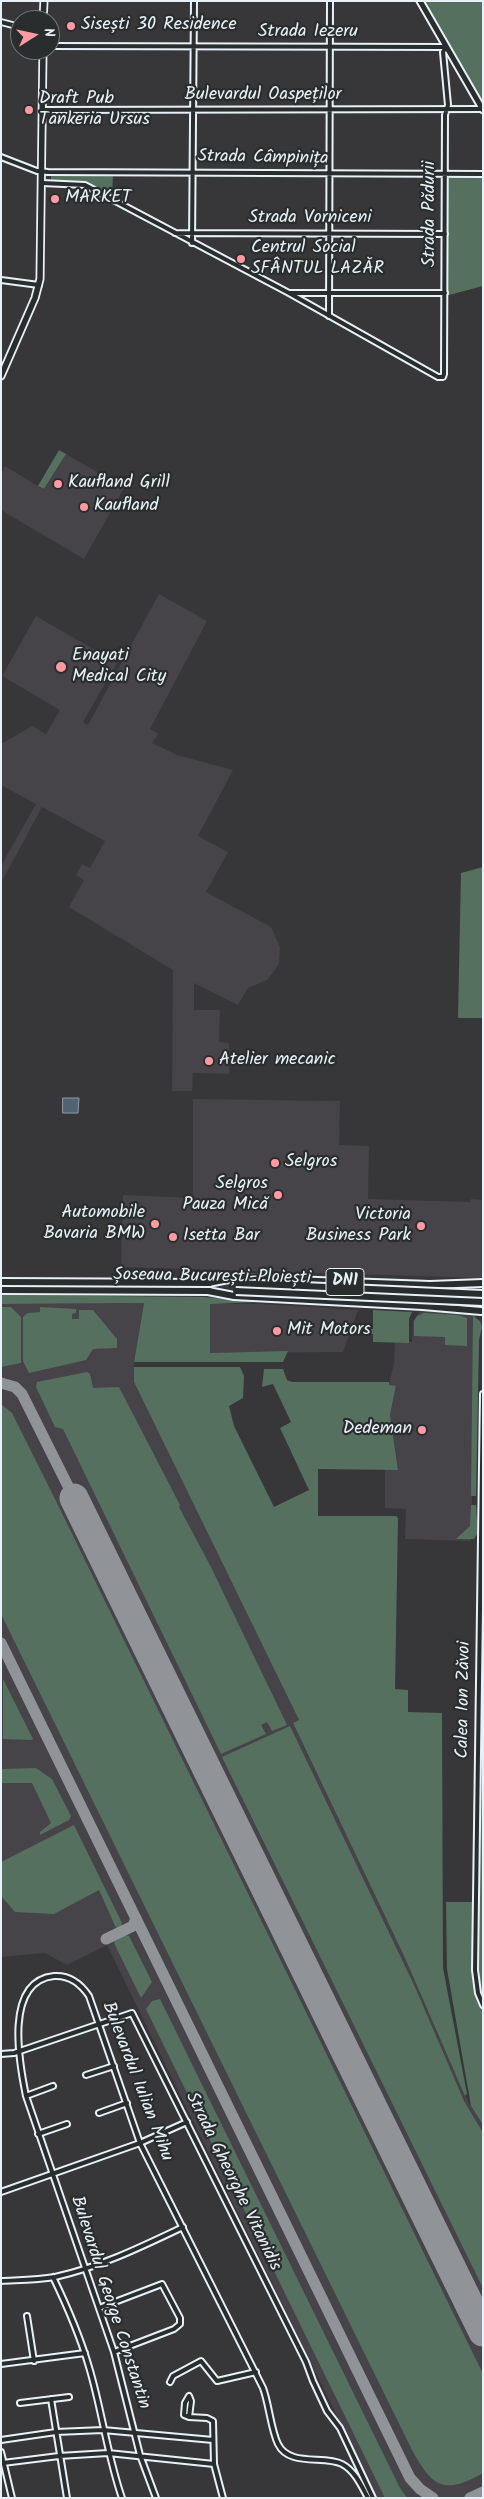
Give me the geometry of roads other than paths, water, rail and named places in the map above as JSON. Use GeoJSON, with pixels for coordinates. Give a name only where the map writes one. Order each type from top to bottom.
{"type":"FeatureCollection","features":[{"type":"Feature","properties":{"kind":"highway","name":"DN1"},"geometry":{"type":"LineString","coordinates":[[208,1283],[234,1278],[430,1285],[483,1284]]}},
{"type":"Feature","properties":{"kind":"highway","name":"Șoseaua București-Ploiești"},"geometry":{"type":"LineString","coordinates":[[1,1282],[236,1283],[483,1294]]}},
{"type":"Feature","properties":{"kind":"highway","name":"DN1"},"geometry":{"type":"LineString","coordinates":[[482,1313],[475,1303],[474,1296],[483,1284]]}},
{"type":"Feature","properties":{"kind":"highway","name":"Șoseaua București-Ploiești"},"geometry":{"type":"LineString","coordinates":[[1,1290],[236,1292],[483,1302]]}},
{"type":"Feature","properties":{"kind":"highway","name":"DN1"},"geometry":{"type":"LineString","coordinates":[[208,1292],[234,1296],[423,1306],[482,1313]]}},
{"type":"Feature","properties":{"kind":"main road"},"geometry":{"type":"LineString","coordinates":[[1,375],[33,305],[39,285],[43,60]]}},
{"type":"Feature","properties":{"kind":"street"},"geometry":{"type":"LineString","coordinates":[[192,243],[194,1]]}},
{"type":"Feature","properties":{"kind":"street"},"geometry":{"type":"LineString","coordinates":[[42,183],[85,185],[329,316],[330,1]]}},
{"type":"Feature","properties":{"kind":"street"},"geometry":{"type":"LineString","coordinates":[[420,1],[483,110]]}},
{"type":"Feature","properties":{"kind":"street","name":"Strada Iezeru"},"geometry":{"type":"LineString","coordinates":[[60,46],[446,47]]}},
{"type":"Feature","properties":{"kind":"street","name":"Strada Pădurii"},"geometry":{"type":"LineString","coordinates":[[329,316],[438,377],[443,377],[446,111],[448,105],[444,50],[446,47]]}},
{"type":"Feature","properties":{"kind":"street","name":"Bulevardul Oaspeților"},"geometry":{"type":"LineString","coordinates":[[43,110],[483,110]]}},
{"type":"Feature","properties":{"kind":"street"},"geometry":{"type":"LineString","coordinates":[[1,157],[42,172]]}},
{"type":"Feature","properties":{"kind":"street","name":"Strada Câmpinița"},"geometry":{"type":"LineString","coordinates":[[42,172],[483,174]]}},
{"type":"Feature","properties":{"kind":"street","name":"Strada Vorniceni"},"geometry":{"type":"LineString","coordinates":[[175,233],[445,234]]}},
{"type":"Feature","properties":{"kind":"street"},"geometry":{"type":"LineString","coordinates":[[1,280],[39,285]]}},
{"type":"Feature","properties":{"kind":"street"},"geometry":{"type":"LineString","coordinates":[[289,293],[445,293]]}},
{"type":"Feature","properties":{"kind":"street","name":"Calea Ion Zăvoi"},"geometry":{"type":"LineString","coordinates":[[483,1394],[481,1756],[476,1986],[483,2005]]}},
{"type":"Feature","properties":{"kind":"street"},"geometry":{"type":"LineString","coordinates":[[477,1918],[483,1918]]}},
{"type":"Feature","properties":{"kind":"street","name":"Bulevardul Iulian Mihu"},"geometry":{"type":"LineString","coordinates":[[53,2174],[26,2096],[20,2051],[20,2006],[28,1990],[44,1978],[63,1977],[78,1983],[89,1996],[140,2143],[256,2372],[269,2402],[277,2444],[287,2453],[296,2457],[343,2464],[358,2479],[368,2498]]}},
{"type":"Feature","properties":{"kind":"street","name":"Strada Gheorghe Vitanidis"},"geometry":{"type":"LineString","coordinates":[[99,2024],[132,2013],[306,2362],[327,2411],[340,2428],[373,2498]]}},
{"type":"Feature","properties":{"kind":"street"},"geometry":{"type":"LineString","coordinates":[[1,2054],[20,2051],[99,2024]]}},
{"type":"Feature","properties":{"kind":"street"},"geometry":{"type":"LineString","coordinates":[[86,2075],[114,2066]]}},
{"type":"Feature","properties":{"kind":"street"},"geometry":{"type":"LineString","coordinates":[[26,2096],[53,2086]]}},
{"type":"Feature","properties":{"kind":"street"},"geometry":{"type":"LineString","coordinates":[[98,2113],[127,2103]]}},
{"type":"Feature","properties":{"kind":"street"},"geometry":{"type":"LineString","coordinates":[[1,2192],[140,2143],[187,2122]]}},
{"type":"Feature","properties":{"kind":"street"},"geometry":{"type":"LineString","coordinates":[[38,2134],[66,2124]]}},
{"type":"Feature","properties":{"kind":"street","name":"Bulevardul George Constantin"},"geometry":{"type":"LineString","coordinates":[[53,2174],[114,2352],[140,2455],[156,2498]]}},
{"type":"Feature","properties":{"kind":"street"},"geometry":{"type":"LineString","coordinates":[[1,2281],[53,2277],[86,2269],[138,2249],[183,2227]]}},
{"type":"Feature","properties":{"kind":"street"},"geometry":{"type":"LineString","coordinates":[[53,2277],[85,2353],[108,2453],[122,2498]]}},
{"type":"Feature","properties":{"kind":"street"},"geometry":{"type":"LineString","coordinates":[[99,2308],[162,2284],[180,2318],[180,2324],[174,2329],[114,2352]]}},
{"type":"Feature","properties":{"kind":"street"},"geometry":{"type":"LineString","coordinates":[[27,2316],[34,2361]]}},
{"type":"Feature","properties":{"kind":"street"},"geometry":{"type":"LineString","coordinates":[[1,2364],[85,2353]]}},
{"type":"Feature","properties":{"kind":"street"},"geometry":{"type":"LineString","coordinates":[[170,2382],[172,2376],[201,2361],[216,2382],[256,2372]]}},
{"type":"Feature","properties":{"kind":"street"},"geometry":{"type":"LineString","coordinates":[[189,2416],[191,2402],[189,2396],[184,2403],[183,2412],[189,2416],[211,2419],[214,2424],[214,2464],[223,2498]]}},
{"type":"Feature","properties":{"kind":"street"},"geometry":{"type":"LineString","coordinates":[[20,2403],[69,2397]]}},
{"type":"Feature","properties":{"kind":"street"},"geometry":{"type":"LineString","coordinates":[[51,2399],[58,2456],[67,2498]]}},
{"type":"Feature","properties":{"kind":"street"},"geometry":{"type":"LineString","coordinates":[[1,2440],[56,2432],[103,2430],[134,2431],[213,2440]]}},
{"type":"Feature","properties":{"kind":"street"},"geometry":{"type":"LineString","coordinates":[[1,2452],[12,2498]]}},
{"type":"Feature","properties":{"kind":"street"},"geometry":{"type":"LineString","coordinates":[[3,2463],[58,2456],[108,2453],[214,2464]]}},
{"type":"Feature","properties":{"kind":"water"},"geometry":{"type":"Polygon","coordinates":[[[63,1098],[79,1098],[78,1113],[63,1113],[63,1098]]]}},
{"type":"Feature","properties":{"kind":"place","name":"Sisești 30 Residence"},"geometry":{"type":"Point","coordinates":[71,26]}},
{"type":"Feature","properties":{"kind":"place","name":"Draft Pub Tankeria Ursus"},"geometry":{"type":"Point","coordinates":[29,110]}},
{"type":"Feature","properties":{"kind":"place","name":"MARKET"},"geometry":{"type":"Point","coordinates":[55,199]}},
{"type":"Feature","properties":{"kind":"place","name":"Centrul Social SFÂNTUL LAZĂR"},"geometry":{"type":"Point","coordinates":[241,259]}},
{"type":"Feature","properties":{"kind":"place","name":"Kaufland Grill"},"geometry":{"type":"Point","coordinates":[58,484]}},
{"type":"Feature","properties":{"kind":"place","name":"Kaufland"},"geometry":{"type":"Point","coordinates":[84,507]}},
{"type":"Feature","properties":{"kind":"place","name":"Enayati Medical City"},"geometry":{"type":"Point","coordinates":[61,667]}},
{"type":"Feature","properties":{"kind":"place","name":"Atelier mecanic"},"geometry":{"type":"Point","coordinates":[209,1061]}},
{"type":"Feature","properties":{"kind":"place","name":"Selgros"},"geometry":{"type":"Point","coordinates":[275,1163]}},
{"type":"Feature","properties":{"kind":"place","name":"Selgros Pauza Mică"},"geometry":{"type":"Point","coordinates":[278,1195]}},
{"type":"Feature","properties":{"kind":"place","name":"Automobile Bavaria BMW"},"geometry":{"type":"Point","coordinates":[155,1224]}},
{"type":"Feature","properties":{"kind":"place","name":"Victoria Business Park"},"geometry":{"type":"Point","coordinates":[421,1226]}},
{"type":"Feature","properties":{"kind":"place","name":"Isetta Bar"},"geometry":{"type":"Point","coordinates":[173,1237]}},
{"type":"Feature","properties":{"kind":"place","name":"Mit Motors"},"geometry":{"type":"Point","coordinates":[277,1331]}},
{"type":"Feature","properties":{"kind":"place","name":"Dedeman"},"geometry":{"type":"Point","coordinates":[422,1430]}}]}
